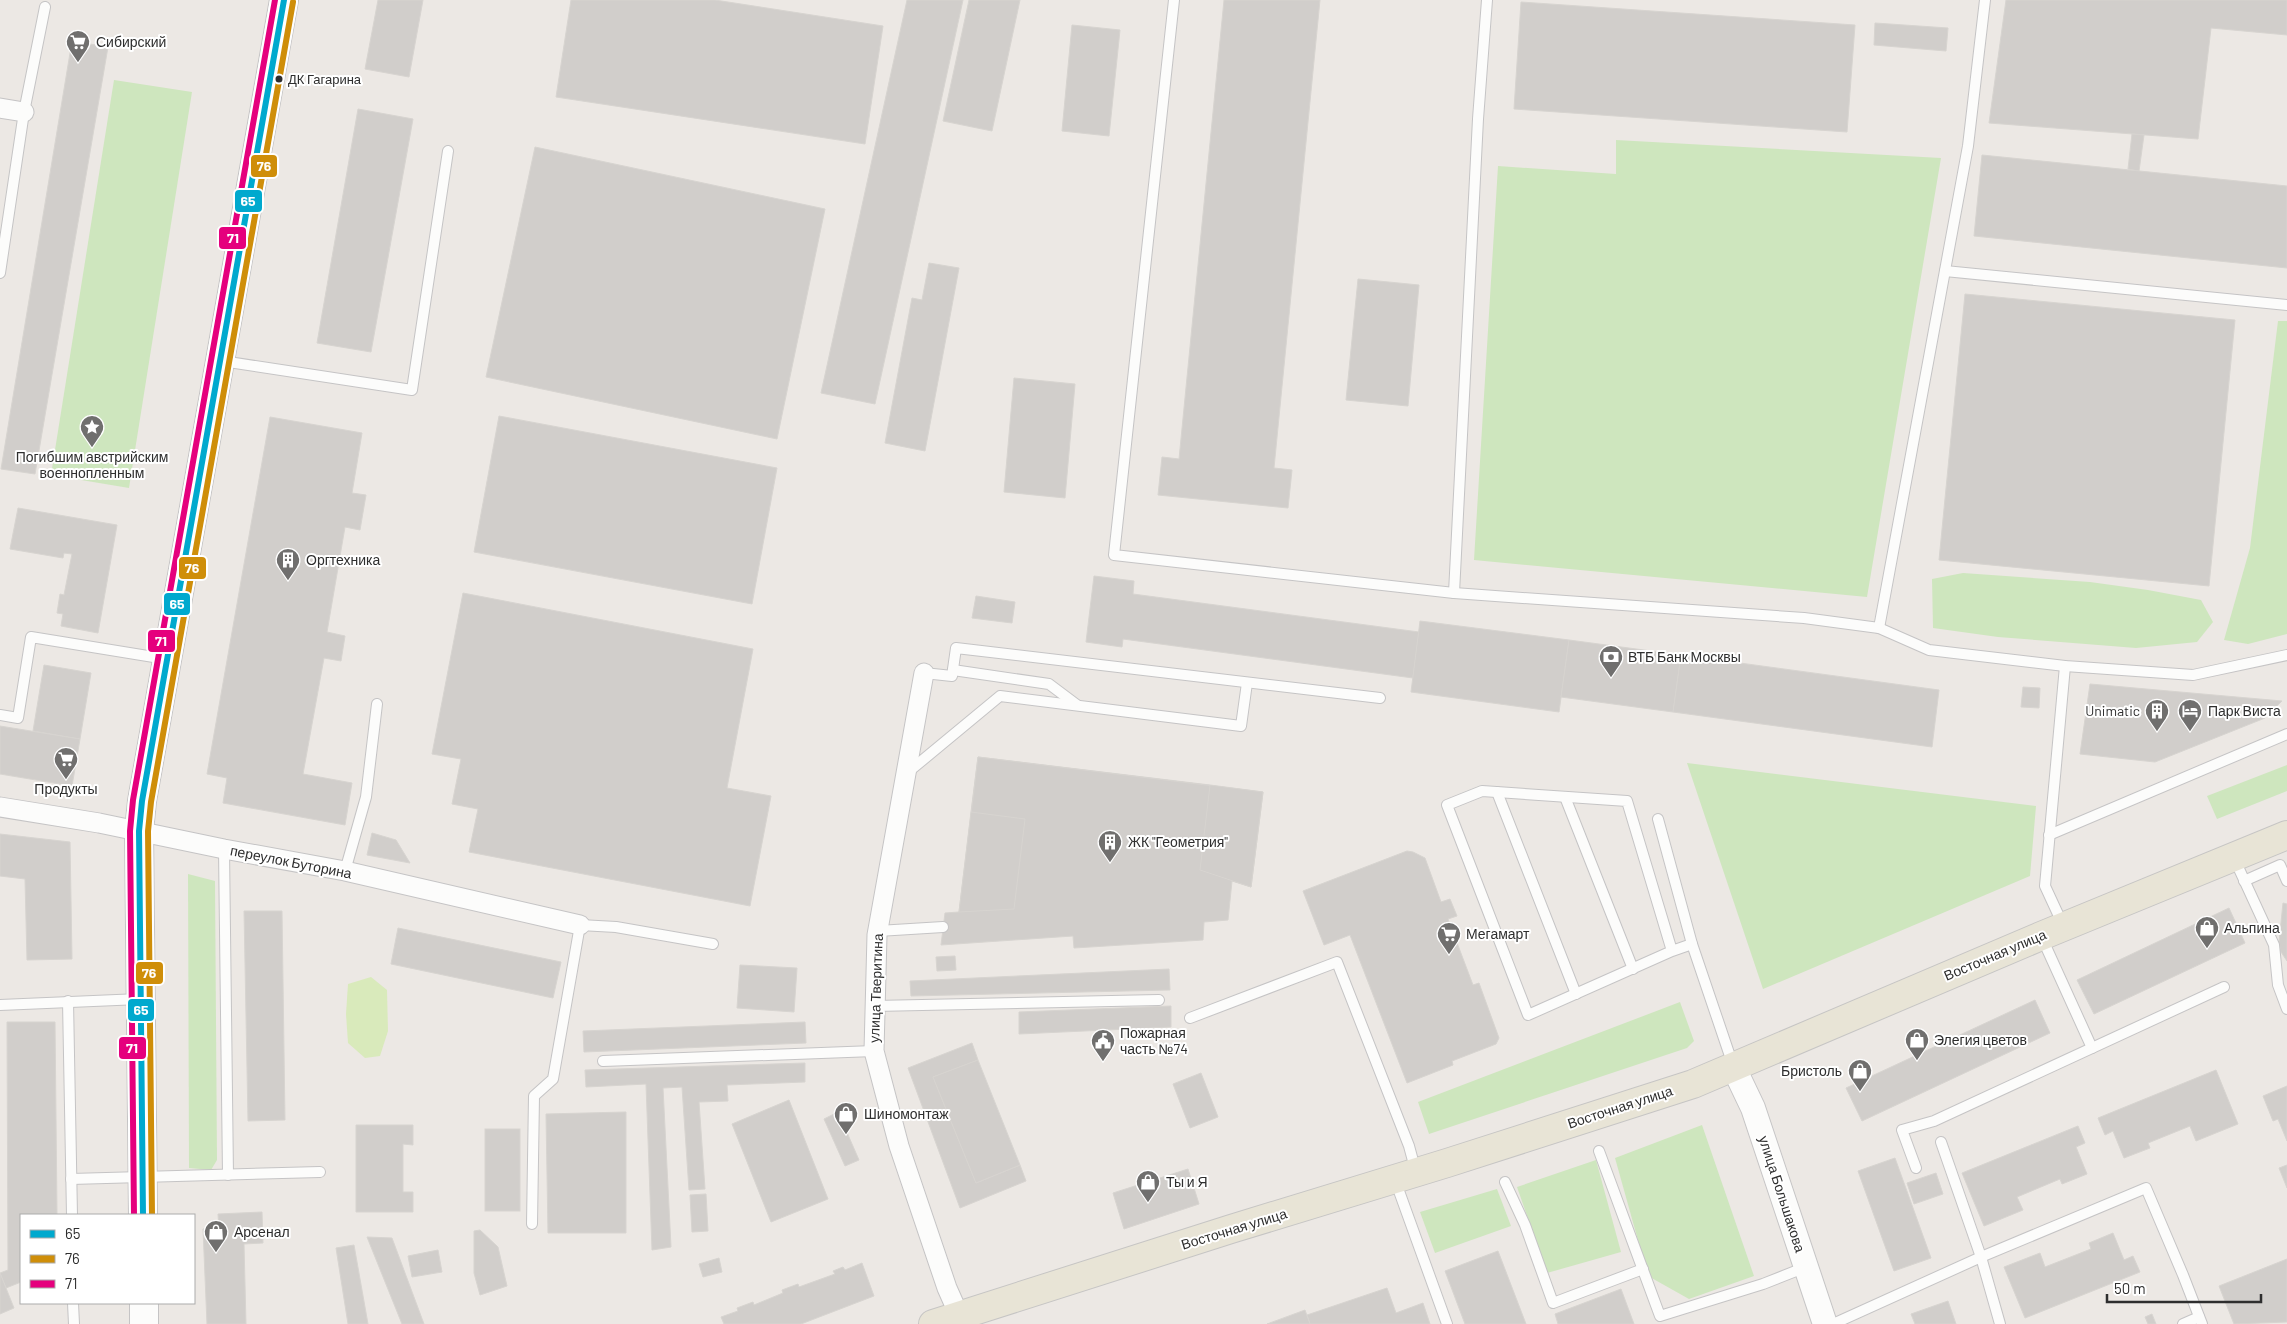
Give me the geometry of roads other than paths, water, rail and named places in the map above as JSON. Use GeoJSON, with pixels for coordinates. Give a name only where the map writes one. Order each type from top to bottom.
{"type":"FeatureCollection","features":[{"type":"Feature","properties":{"kind":"main road"},"geometry":{"type":"LineString","coordinates":[[143,1214],[139,831],[167,659],[284,0]]}},
{"type":"Feature","properties":{"kind":"main road","name":"Восточная улица"},"geometry":{"type":"LineString","coordinates":[[932,1324],[960,1320],[1693,1084],[2053,931],[2239,869],[2287,836]]}},
{"type":"Feature","properties":{"kind":"main road"},"geometry":{"type":"LineString","coordinates":[[144,1304],[144,1324]]}},
{"type":"Feature","properties":{"kind":"street"},"geometry":{"type":"LineString","coordinates":[[0,108],[24,112]]}},
{"type":"Feature","properties":{"kind":"street","name":"улица Тверитина"},"geometry":{"type":"LineString","coordinates":[[924,672],[878,931],[874,1051],[899,1146],[947,1288],[960,1320]]}},
{"type":"Feature","properties":{"kind":"street","name":"переулок Буторина"},"geometry":{"type":"LineString","coordinates":[[0,807],[139,831],[345,871],[580,925]]}},
{"type":"Feature","properties":{"kind":"street","name":"улица Большакова"},"geometry":{"type":"LineString","coordinates":[[1733,1066],[1753,1108],[1825,1324]]}},
{"type":"Feature","properties":{"kind":"lane"},"geometry":{"type":"LineString","coordinates":[[1174,0],[1114,555],[1454,593],[1804,618],[1879,628],[1929,650],[2065,666],[2193,675],[2287,655]]}},
{"type":"Feature","properties":{"kind":"lane"},"geometry":{"type":"LineString","coordinates":[[1454,593],[1478,119],[1487,0]]}},
{"type":"Feature","properties":{"kind":"lane"},"geometry":{"type":"LineString","coordinates":[[1879,628],[1968,146],[1985,0]]}},
{"type":"Feature","properties":{"kind":"lane"},"geometry":{"type":"LineString","coordinates":[[0,274],[3,241],[24,112],[45,7]]}},
{"type":"Feature","properties":{"kind":"lane"},"geometry":{"type":"LineString","coordinates":[[221,361],[412,390],[448,151]]}},
{"type":"Feature","properties":{"kind":"lane"},"geometry":{"type":"LineString","coordinates":[[1946,271],[2287,305]]}},
{"type":"Feature","properties":{"kind":"lane"},"geometry":{"type":"LineString","coordinates":[[0,715],[18,718],[31,637],[167,659]]}},
{"type":"Feature","properties":{"kind":"lane"},"geometry":{"type":"LineString","coordinates":[[924,672],[952,676],[956,648],[1380,698]]}},
{"type":"Feature","properties":{"kind":"lane"},"geometry":{"type":"LineString","coordinates":[[2065,666],[2045,886],[2053,931],[2092,1048]]}},
{"type":"Feature","properties":{"kind":"lane"},"geometry":{"type":"LineString","coordinates":[[953,670],[1049,684],[1078,706]]}},
{"type":"Feature","properties":{"kind":"lane"},"geometry":{"type":"LineString","coordinates":[[905,774],[1000,696],[1241,726],[1247,683]]}},
{"type":"Feature","properties":{"kind":"lane"},"geometry":{"type":"LineString","coordinates":[[345,871],[366,797],[377,704]]}},
{"type":"Feature","properties":{"kind":"lane"},"geometry":{"type":"LineString","coordinates":[[2049,835],[2287,734]]}},
{"type":"Feature","properties":{"kind":"lane"},"geometry":{"type":"LineString","coordinates":[[1672,951],[1626,801],[1482,791],[1447,805],[1528,1015],[1672,951],[1692,944]]}},
{"type":"Feature","properties":{"kind":"lane"},"geometry":{"type":"LineString","coordinates":[[1497,792],[1576,994]]}},
{"type":"Feature","properties":{"kind":"lane"},"geometry":{"type":"LineString","coordinates":[[1565,797],[1633,969]]}},
{"type":"Feature","properties":{"kind":"lane"},"geometry":{"type":"LineString","coordinates":[[1658,819],[1692,944],[1733,1066]]}},
{"type":"Feature","properties":{"kind":"lane"},"geometry":{"type":"LineString","coordinates":[[224,849],[228,1175]]}},
{"type":"Feature","properties":{"kind":"lane"},"geometry":{"type":"LineString","coordinates":[[2287,881],[2280,865],[2239,869],[2274,945],[2278,985],[2287,1009]]}},
{"type":"Feature","properties":{"kind":"lane"},"geometry":{"type":"LineString","coordinates":[[532,1224],[534,1096],[553,1079],[580,925],[616,927],[713,944]]}},
{"type":"Feature","properties":{"kind":"lane"},"geometry":{"type":"LineString","coordinates":[[878,931],[943,927]]}},
{"type":"Feature","properties":{"kind":"lane"},"geometry":{"type":"LineString","coordinates":[[1190,1018],[1337,962],[1409,1146],[1406,1176],[1447,1324]]}},
{"type":"Feature","properties":{"kind":"lane"},"geometry":{"type":"LineString","coordinates":[[1916,1168],[1902,1130],[1934,1121],[2224,988]]}},
{"type":"Feature","properties":{"kind":"lane"},"geometry":{"type":"LineString","coordinates":[[0,1004],[141,999]]}},
{"type":"Feature","properties":{"kind":"lane"},"geometry":{"type":"LineString","coordinates":[[874,1006],[1159,1000]]}},
{"type":"Feature","properties":{"kind":"lane"},"geometry":{"type":"LineString","coordinates":[[68,1001],[72,1214]]}},
{"type":"Feature","properties":{"kind":"lane"},"geometry":{"type":"LineString","coordinates":[[603,1061],[874,1051]]}},
{"type":"Feature","properties":{"kind":"lane"},"geometry":{"type":"LineString","coordinates":[[1941,1142],[1981,1257],[2000,1324]]}},
{"type":"Feature","properties":{"kind":"lane"},"geometry":{"type":"LineString","coordinates":[[1599,1151],[1660,1316],[1763,1284],[1806,1267]]}},
{"type":"Feature","properties":{"kind":"lane"},"geometry":{"type":"LineString","coordinates":[[71,1179],[320,1172]]}},
{"type":"Feature","properties":{"kind":"lane"},"geometry":{"type":"LineString","coordinates":[[1505,1182],[1525,1225],[1553,1303],[1643,1269]]}},
{"type":"Feature","properties":{"kind":"lane"},"geometry":{"type":"LineString","coordinates":[[1832,1324],[1981,1257],[2146,1188],[2183,1274],[2200,1321],[2183,1324]]}},
{"type":"Feature","properties":{"kind":"lane"},"geometry":{"type":"LineString","coordinates":[[73,1304],[74,1324]]}},
{"type":"Feature","properties":{"kind":"place","name":"Сибирский"},"geometry":{"type":"Point","coordinates":[78,63]}},
{"type":"Feature","properties":{"kind":"place","name":"ДК Гагарина"},"geometry":{"type":"Point","coordinates":[279,79]}},
{"type":"Feature","properties":{"kind":"place","name":"Погибшим австрийским военнопленным"},"geometry":{"type":"Point","coordinates":[92,448]}},
{"type":"Feature","properties":{"kind":"place","name":"Оргтехника"},"geometry":{"type":"Point","coordinates":[288,581]}},
{"type":"Feature","properties":{"kind":"place","name":"ВТБ Банк Москвы"},"geometry":{"type":"Point","coordinates":[1611,678]}},
{"type":"Feature","properties":{"kind":"place","name":"Unimatic"},"geometry":{"type":"Point","coordinates":[2157,732]}},
{"type":"Feature","properties":{"kind":"place","name":"Парк Виста"},"geometry":{"type":"Point","coordinates":[2190,732]}},
{"type":"Feature","properties":{"kind":"place","name":"Продукты"},"geometry":{"type":"Point","coordinates":[66,780]}},
{"type":"Feature","properties":{"kind":"place","name":"ЖК \"Геометрия\""},"geometry":{"type":"Point","coordinates":[1110,863]}},
{"type":"Feature","properties":{"kind":"place","name":"Альпина"},"geometry":{"type":"Point","coordinates":[2207,949]}},
{"type":"Feature","properties":{"kind":"place","name":"Мегамарт"},"geometry":{"type":"Point","coordinates":[1449,955]}},
{"type":"Feature","properties":{"kind":"place","name":"Элегия цветов"},"geometry":{"type":"Point","coordinates":[1917,1061]}},
{"type":"Feature","properties":{"kind":"place","name":"Пожарная часть №74"},"geometry":{"type":"Point","coordinates":[1103,1062]}},
{"type":"Feature","properties":{"kind":"place","name":"Бристоль"},"geometry":{"type":"Point","coordinates":[1860,1092]}},
{"type":"Feature","properties":{"kind":"place","name":"Шиномонтаж"},"geometry":{"type":"Point","coordinates":[846,1135]}},
{"type":"Feature","properties":{"kind":"place","name":"Ты и Я"},"geometry":{"type":"Point","coordinates":[1148,1203]}},
{"type":"Feature","properties":{"kind":"place","name":"Арсенал"},"geometry":{"type":"Point","coordinates":[216,1253]}}]}
